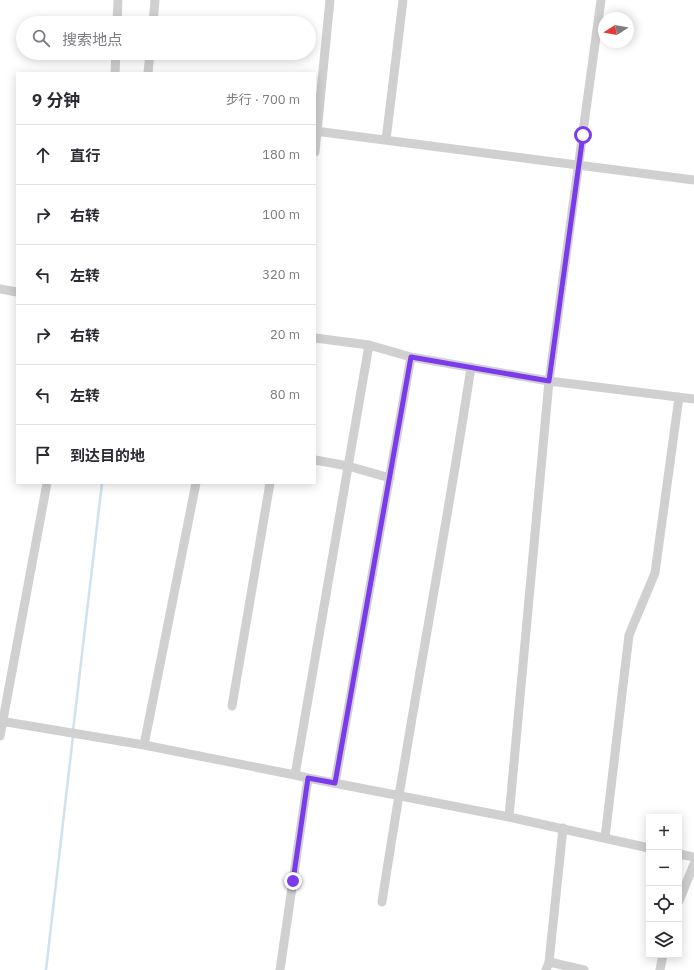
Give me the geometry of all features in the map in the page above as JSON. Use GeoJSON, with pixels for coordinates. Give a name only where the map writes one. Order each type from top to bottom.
{"type":"FeatureCollection","features":[{"type":"Feature","properties":{"kind":"street"},"geometry":{"type":"LineString","coordinates":[[117,16],[118,0]]}},
{"type":"Feature","properties":{"kind":"street"},"geometry":{"type":"LineString","coordinates":[[154,16],[155,0]]}},
{"type":"Feature","properties":{"kind":"street"},"geometry":{"type":"LineString","coordinates":[[330,0],[316,131],[694,180]]}},
{"type":"Feature","properties":{"kind":"street"},"geometry":{"type":"LineString","coordinates":[[386,140],[403,0]]}},
{"type":"Feature","properties":{"kind":"street"},"geometry":{"type":"LineString","coordinates":[[509,817],[549,381],[601,0]]}},
{"type":"Feature","properties":{"kind":"street"},"geometry":{"type":"LineString","coordinates":[[115,72],[116,60]]}},
{"type":"Feature","properties":{"kind":"street"},"geometry":{"type":"LineString","coordinates":[[148,72],[149,60]]}},
{"type":"Feature","properties":{"kind":"street"},"geometry":{"type":"LineString","coordinates":[[0,290],[16,292]]}},
{"type":"Feature","properties":{"kind":"street"},"geometry":{"type":"LineString","coordinates":[[316,338],[369,346],[411,357],[549,381],[694,399]]}},
{"type":"Feature","properties":{"kind":"street"},"geometry":{"type":"LineString","coordinates":[[295,775],[369,346]]}},
{"type":"Feature","properties":{"kind":"street"},"geometry":{"type":"LineString","coordinates":[[335,783],[411,357]]}},
{"type":"Feature","properties":{"kind":"street"},"geometry":{"type":"LineString","coordinates":[[382,902],[398,795],[454,479],[471,367]]}},
{"type":"Feature","properties":{"kind":"street"},"geometry":{"type":"LineString","coordinates":[[605,838],[629,635],[655,574],[679,397]]}},
{"type":"Feature","properties":{"kind":"street"},"geometry":{"type":"LineString","coordinates":[[316,460],[348,466],[390,478]]}},
{"type":"Feature","properties":{"kind":"street"},"geometry":{"type":"LineString","coordinates":[[0,736],[1,721],[47,484]]}},
{"type":"Feature","properties":{"kind":"street"},"geometry":{"type":"LineString","coordinates":[[144,745],[196,484]]}},
{"type":"Feature","properties":{"kind":"street"},"geometry":{"type":"LineString","coordinates":[[232,706],[270,484]]}},
{"type":"Feature","properties":{"kind":"street"},"geometry":{"type":"LineString","coordinates":[[1,721],[144,745],[563,828],[646,847]]}},
{"type":"Feature","properties":{"kind":"street"},"geometry":{"type":"LineString","coordinates":[[280,970],[308,778]]}},
{"type":"Feature","properties":{"kind":"street"},"geometry":{"type":"LineString","coordinates":[[563,828],[547,966],[584,970]]}},
{"type":"Feature","properties":{"kind":"street"},"geometry":{"type":"LineString","coordinates":[[682,855],[694,858]]}},
{"type":"Feature","properties":{"kind":"street"},"geometry":{"type":"LineString","coordinates":[[682,894],[694,864]]}},
{"type":"Feature","properties":{"kind":"street"},"geometry":{"type":"LineString","coordinates":[[660,970],[662,958]]}},
{"type":"Feature","properties":{"kind":"waterway"},"geometry":{"type":"LineString","coordinates":[[73,731],[102,484]]}},
{"type":"Feature","properties":{"kind":"waterway"},"geometry":{"type":"LineString","coordinates":[[46,970],[73,736]]}},
{"type":"Feature","properties":{"kind":"route"},"geometry":{"type":"LineString","coordinates":[[293,881],[308,778],[335,783],[411,357],[549,381],[583,135]]}}]}
